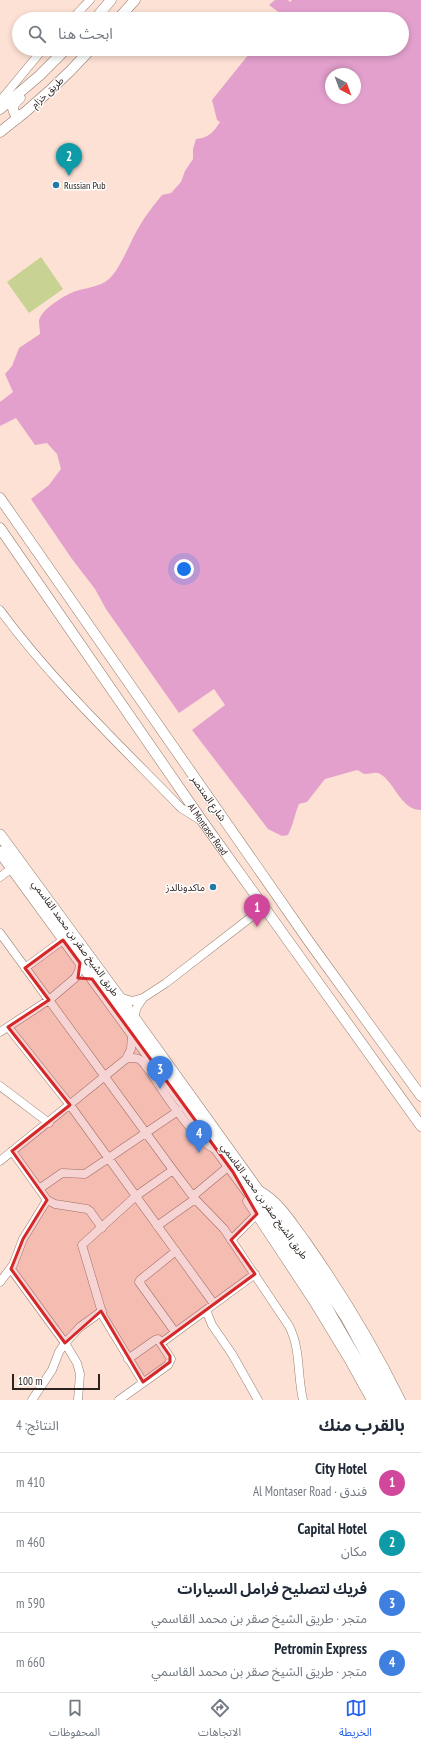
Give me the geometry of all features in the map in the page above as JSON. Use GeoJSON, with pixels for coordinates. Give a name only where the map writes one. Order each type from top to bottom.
{"type":"FeatureCollection","features":[{"type":"Feature","properties":{"kind":"highway","name":"طريق الشيخ صقر بن محمد القاسمي"},"geometry":{"type":"LineString","coordinates":[[0,835],[120,997],[308,1260],[346,1317],[394,1399]]}},
{"type":"Feature","properties":{"kind":"highway","name":"طريق الشيخ صقر بن محمد القاسمي"},"geometry":{"type":"LineString","coordinates":[[0,852],[307,1274],[394,1399]]}},
{"type":"Feature","properties":{"kind":"main road"},"geometry":{"type":"LineString","coordinates":[[101,12],[111,0]]}},
{"type":"Feature","properties":{"kind":"main road"},"geometry":{"type":"LineString","coordinates":[[124,12],[135,0]]}},
{"type":"Feature","properties":{"kind":"main road","name":"طريق خزام"},"geometry":{"type":"LineString","coordinates":[[0,109],[39,76],[59,56]]}},
{"type":"Feature","properties":{"kind":"main road","name":"طريق خزام"},"geometry":{"type":"LineString","coordinates":[[0,132],[56,84],[84,56]]}},
{"type":"Feature","properties":{"kind":"main road"},"geometry":{"type":"LineString","coordinates":[[18,118],[13,112],[12,106],[34,87],[39,76]]}},
{"type":"Feature","properties":{"kind":"main road","name":"شارع المنتصر"},"geometry":{"type":"LineString","coordinates":[[0,498],[310,943],[421,1096]]}},
{"type":"Feature","properties":{"kind":"main road","name":"Al Montaser Road"},"geometry":{"type":"LineString","coordinates":[[0,528],[203,822],[421,1126]]}},
{"type":"Feature","properties":{"kind":"main road"},"geometry":{"type":"LineString","coordinates":[[231,1169],[238,1186],[318,1308],[372,1400]]}},
{"type":"Feature","properties":{"kind":"street"},"geometry":{"type":"LineString","coordinates":[[79,12],[90,0]]}},
{"type":"Feature","properties":{"kind":"street"},"geometry":{"type":"LineString","coordinates":[[0,101],[37,56]]}},
{"type":"Feature","properties":{"kind":"street"},"geometry":{"type":"LineString","coordinates":[[0,610],[47,669],[74,699],[181,808],[203,822]]}},
{"type":"Feature","properties":{"kind":"street"},"geometry":{"type":"LineString","coordinates":[[0,877],[12,868]]}},
{"type":"Feature","properties":{"kind":"street"},"geometry":{"type":"LineString","coordinates":[[120,997],[132,1001],[143,998],[166,983],[264,907]]}},
{"type":"Feature","properties":{"kind":"street"},"geometry":{"type":"LineString","coordinates":[[1,936],[173,1170],[194,1197],[224,1229],[289,1326],[294,1336],[303,1400]]}},
{"type":"Feature","properties":{"kind":"street"},"geometry":{"type":"LineString","coordinates":[[25,968],[63,940]]}},
{"type":"Feature","properties":{"kind":"street"},"geometry":{"type":"LineString","coordinates":[[0,1032],[49,1000],[76,978],[80,963]]}},
{"type":"Feature","properties":{"kind":"street"},"geometry":{"type":"LineString","coordinates":[[76,978],[92,979]]}},
{"type":"Feature","properties":{"kind":"street"},"geometry":{"type":"LineString","coordinates":[[134,1017],[137,1007],[143,998]]}},
{"type":"Feature","properties":{"kind":"street"},"geometry":{"type":"LineString","coordinates":[[8,1027],[70,1105],[214,1304]]}},
{"type":"Feature","properties":{"kind":"street"},"geometry":{"type":"LineString","coordinates":[[0,1161],[126,1059],[132,1048],[132,1034]]}},
{"type":"Feature","properties":{"kind":"street"},"geometry":{"type":"LineString","coordinates":[[126,1059],[137,1058],[145,1064],[202,1142],[216,1149]]}},
{"type":"Feature","properties":{"kind":"street"},"geometry":{"type":"LineString","coordinates":[[152,1073],[156,1076],[163,1077]]}},
{"type":"Feature","properties":{"kind":"street"},"geometry":{"type":"LineString","coordinates":[[0,1086],[48,1123]]}},
{"type":"Feature","properties":{"kind":"street"},"geometry":{"type":"LineString","coordinates":[[39,1189],[62,1173],[85,1174],[178,1111]]}},
{"type":"Feature","properties":{"kind":"street"},"geometry":{"type":"LineString","coordinates":[[12,1151],[47,1200],[55,1204],[87,1209],[102,1228]]}},
{"type":"Feature","properties":{"kind":"street"},"geometry":{"type":"LineString","coordinates":[[157,1226],[231,1169]]}},
{"type":"Feature","properties":{"kind":"street"},"geometry":{"type":"LineString","coordinates":[[143,1382],[106,1323],[82,1245],[136,1196],[173,1170]]}},
{"type":"Feature","properties":{"kind":"street"},"geometry":{"type":"LineString","coordinates":[[0,1282],[11,1269],[26,1235],[47,1200]]}},
{"type":"Feature","properties":{"kind":"street"},"geometry":{"type":"LineString","coordinates":[[231,1240],[257,1214]]}},
{"type":"Feature","properties":{"kind":"street"},"geometry":{"type":"LineString","coordinates":[[175,1332],[139,1282],[176,1251]]}},
{"type":"Feature","properties":{"kind":"street"},"geometry":{"type":"LineString","coordinates":[[11,1269],[65,1343],[79,1369],[80,1380],[78,1400]]}},
{"type":"Feature","properties":{"kind":"street"},"geometry":{"type":"LineString","coordinates":[[161,1342],[255,1274]]}},
{"type":"Feature","properties":{"kind":"street"},"geometry":{"type":"LineString","coordinates":[[206,1310],[212,1325],[232,1354],[258,1400]]}},
{"type":"Feature","properties":{"kind":"street"},"geometry":{"type":"LineString","coordinates":[[32,1400],[52,1370],[58,1352],[65,1343],[80,1327],[102,1311]]}},
{"type":"Feature","properties":{"kind":"street"},"geometry":{"type":"LineString","coordinates":[[121,1399],[170,1362],[170,1356],[158,1339],[154,1340],[128,1359]]}},
{"type":"Feature","properties":{"kind":"highlighted area"},"geometry":{"type":"Polygon","coordinates":[[[63,940],[80,963],[78,978],[92,979],[233,1172],[257,1214],[231,1240],[255,1274],[161,1343],[170,1356],[170,1362],[143,1382],[101,1311],[65,1343],[11,1269],[23,1239],[47,1200],[12,1151],[70,1105],[8,1027],[49,1000],[25,968],[63,940]]]}},
{"type":"Feature","properties":{"kind":"green space"},"geometry":{"type":"Polygon","coordinates":[[[41,257],[63,289],[29,313],[7,282],[41,257]]]}},
{"type":"Feature","properties":{"kind":"shaded area"},"geometry":{"type":"Polygon","coordinates":[[[275,0],[288,0],[290,2],[292,0],[421,0],[421,810],[414,809],[404,802],[381,774],[364,774],[357,770],[325,779],[307,802],[299,804],[288,835],[282,836],[268,829],[192,730],[225,705],[214,689],[179,713],[106,609],[95,589],[72,559],[31,499],[49,485],[61,469],[57,454],[47,443],[35,445],[16,418],[0,426],[0,402],[13,392],[5,374],[12,366],[19,348],[40,334],[39,321],[44,312],[60,299],[76,291],[105,282],[110,278],[120,265],[141,223],[162,195],[171,193],[181,182],[185,171],[193,159],[193,149],[196,139],[210,134],[220,122],[217,120],[212,100],[247,56],[409,56],[409,12],[278,12],[269,5],[275,0]]]}},
{"type":"Feature","properties":{"kind":"place","name":"Capital Hotel"},"geometry":{"type":"Point","coordinates":[69,176]}},
{"type":"Feature","properties":{"kind":"place","name":"Russian Pub"},"geometry":{"type":"Point","coordinates":[56,185]}},
{"type":"Feature","properties":{"kind":"place","name":"ماكدونالدز"},"geometry":{"type":"Point","coordinates":[213,887]}},
{"type":"Feature","properties":{"kind":"place","name":"City Hotel"},"geometry":{"type":"Point","coordinates":[257,927]}},
{"type":"Feature","properties":{"kind":"place","name":"فريك لتصليح فرامل السيارات"},"geometry":{"type":"Point","coordinates":[160,1089]}},
{"type":"Feature","properties":{"kind":"place","name":"Petromin Express"},"geometry":{"type":"Point","coordinates":[199,1153]}}]}
